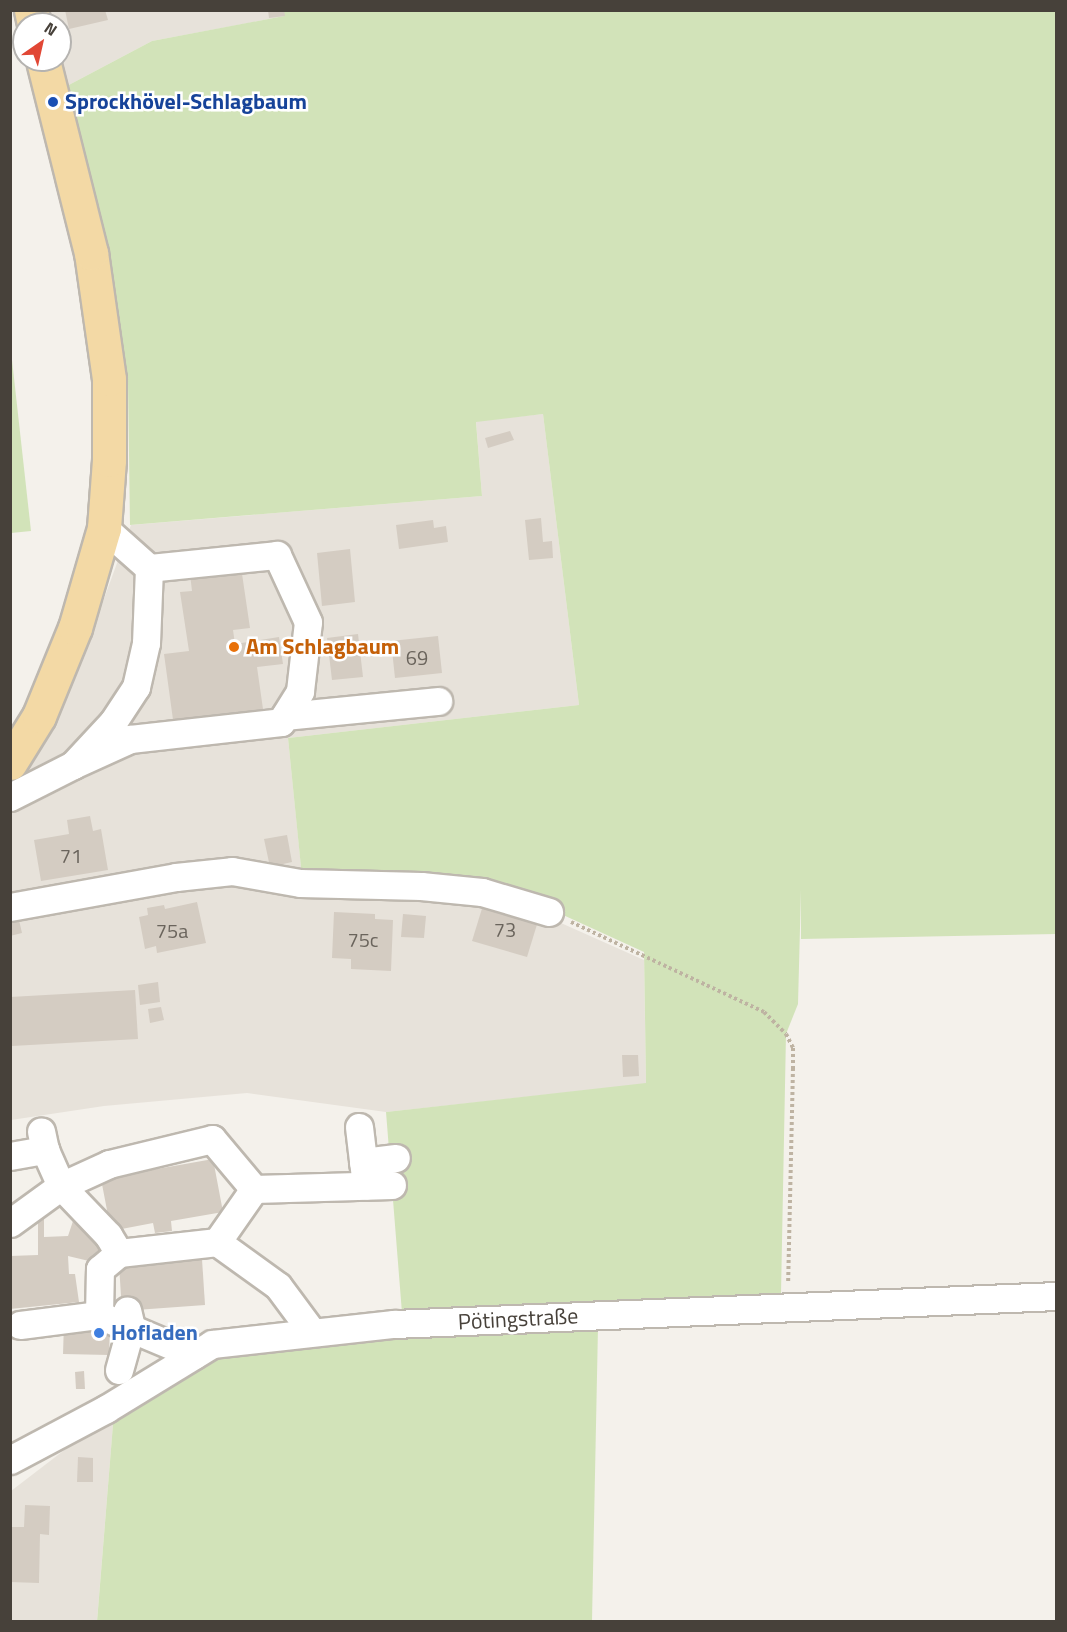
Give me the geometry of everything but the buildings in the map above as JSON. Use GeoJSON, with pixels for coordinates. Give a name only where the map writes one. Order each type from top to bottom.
{"type":"FeatureCollection","features":[{"type":"Feature","properties":{"kind":"main road"},"geometry":{"type":"LineString","coordinates":[[14,748],[53,685],[75,628],[104,528],[109,460],[109,379],[91,253],[46,72]]}},
{"type":"Feature","properties":{"kind":"street"},"geometry":{"type":"LineString","coordinates":[[10,797],[130,739],[281,722],[300,691],[308,622],[277,555],[149,568],[104,528]]}},
{"type":"Feature","properties":{"kind":"street"},"geometry":{"type":"LineString","coordinates":[[73,765],[114,722],[136,687],[146,643],[149,568]]}},
{"type":"Feature","properties":{"kind":"street"},"geometry":{"type":"LineString","coordinates":[[285,716],[438,701]]}},
{"type":"Feature","properties":{"kind":"street"},"geometry":{"type":"LineString","coordinates":[[10,907],[176,877],[232,871],[300,883],[422,886],[482,892],[549,912]]}},
{"type":"Feature","properties":{"kind":"street"},"geometry":{"type":"LineString","coordinates":[[359,1127],[374,1178]]}},
{"type":"Feature","properties":{"kind":"street"},"geometry":{"type":"LineString","coordinates":[[10,1223],[61,1186],[109,1164],[212,1139],[254,1189]]}},
{"type":"Feature","properties":{"kind":"street"},"geometry":{"type":"LineString","coordinates":[[10,1156],[43,1141],[61,1186],[108,1235],[119,1253]]}},
{"type":"Feature","properties":{"kind":"street"},"geometry":{"type":"LineString","coordinates":[[217,1242],[254,1189],[374,1178],[396,1158]]}},
{"type":"Feature","properties":{"kind":"street"},"geometry":{"type":"LineString","coordinates":[[99,1315],[100,1269],[119,1253],[217,1242],[278,1286],[312,1332]]}},
{"type":"Feature","properties":{"kind":"street","name":"Pötingstraße"},"geometry":{"type":"LineString","coordinates":[[10,1460],[106,1409],[212,1344],[394,1324],[1056,1296]]}},
{"type":"Feature","properties":{"kind":"street"},"geometry":{"type":"LineString","coordinates":[[20,1325],[99,1315],[139,1320],[194,1355]]}},
{"type":"Feature","properties":{"kind":"street"},"geometry":{"type":"LineString","coordinates":[[119,1370],[139,1320]]}},
{"type":"Feature","properties":{"kind":"path"},"geometry":{"type":"LineString","coordinates":[[549,912],[764,1012],[786,1034],[793,1048],[787,1306]]}},
{"type":"Feature","properties":{"kind":"shaded area"},"geometry":{"type":"Polygon","coordinates":[[[284,10],[285,16],[152,41],[65,87],[62,72],[72,72],[72,12],[45,11],[284,10]]]}},
{"type":"Feature","properties":{"kind":"shaded area"},"geometry":{"type":"Polygon","coordinates":[[[543,414],[579,705],[288,738],[302,876],[11,901],[10,793],[80,664],[131,525],[482,496],[476,421],[543,414]]]}},
{"type":"Feature","properties":{"kind":"shaded area"},"geometry":{"type":"Polygon","coordinates":[[[229,876],[419,890],[543,915],[644,960],[646,1084],[386,1112],[247,1093],[104,1106],[11,1120],[11,914],[229,876]]]}},
{"type":"Feature","properties":{"kind":"shaded area"},"geometry":{"type":"Polygon","coordinates":[[[114,1412],[97,1621],[11,1622],[11,1491],[114,1412]]]}},
{"type":"Feature","properties":{"kind":"green space"},"geometry":{"type":"Polygon","coordinates":[[[284,11],[1056,11],[1056,934],[801,939],[801,890],[798,1004],[786,1034],[781,1294],[402,1313],[386,1112],[646,1083],[644,952],[550,909],[302,877],[288,738],[579,705],[543,414],[476,422],[482,496],[130,525],[128,383],[109,252],[65,87],[152,41],[284,16],[284,11]]]}},
{"type":"Feature","properties":{"kind":"green space"},"geometry":{"type":"Polygon","coordinates":[[[10,342],[31,531],[11,533],[10,533],[10,342]]]}},
{"type":"Feature","properties":{"kind":"green space"},"geometry":{"type":"Polygon","coordinates":[[[598,1327],[592,1621],[97,1622],[114,1412],[194,1364],[234,1350],[318,1339],[598,1327]]]}},
{"type":"Feature","properties":{"kind":"place","name":"Sprockhövel-Schlagbaum"},"geometry":{"type":"Point","coordinates":[53,102]}},
{"type":"Feature","properties":{"kind":"place","name":"Am Schlagbaum"},"geometry":{"type":"Point","coordinates":[234,647]}},
{"type":"Feature","properties":{"kind":"place","name":"Hofladen"},"geometry":{"type":"Point","coordinates":[99,1333]}}]}
